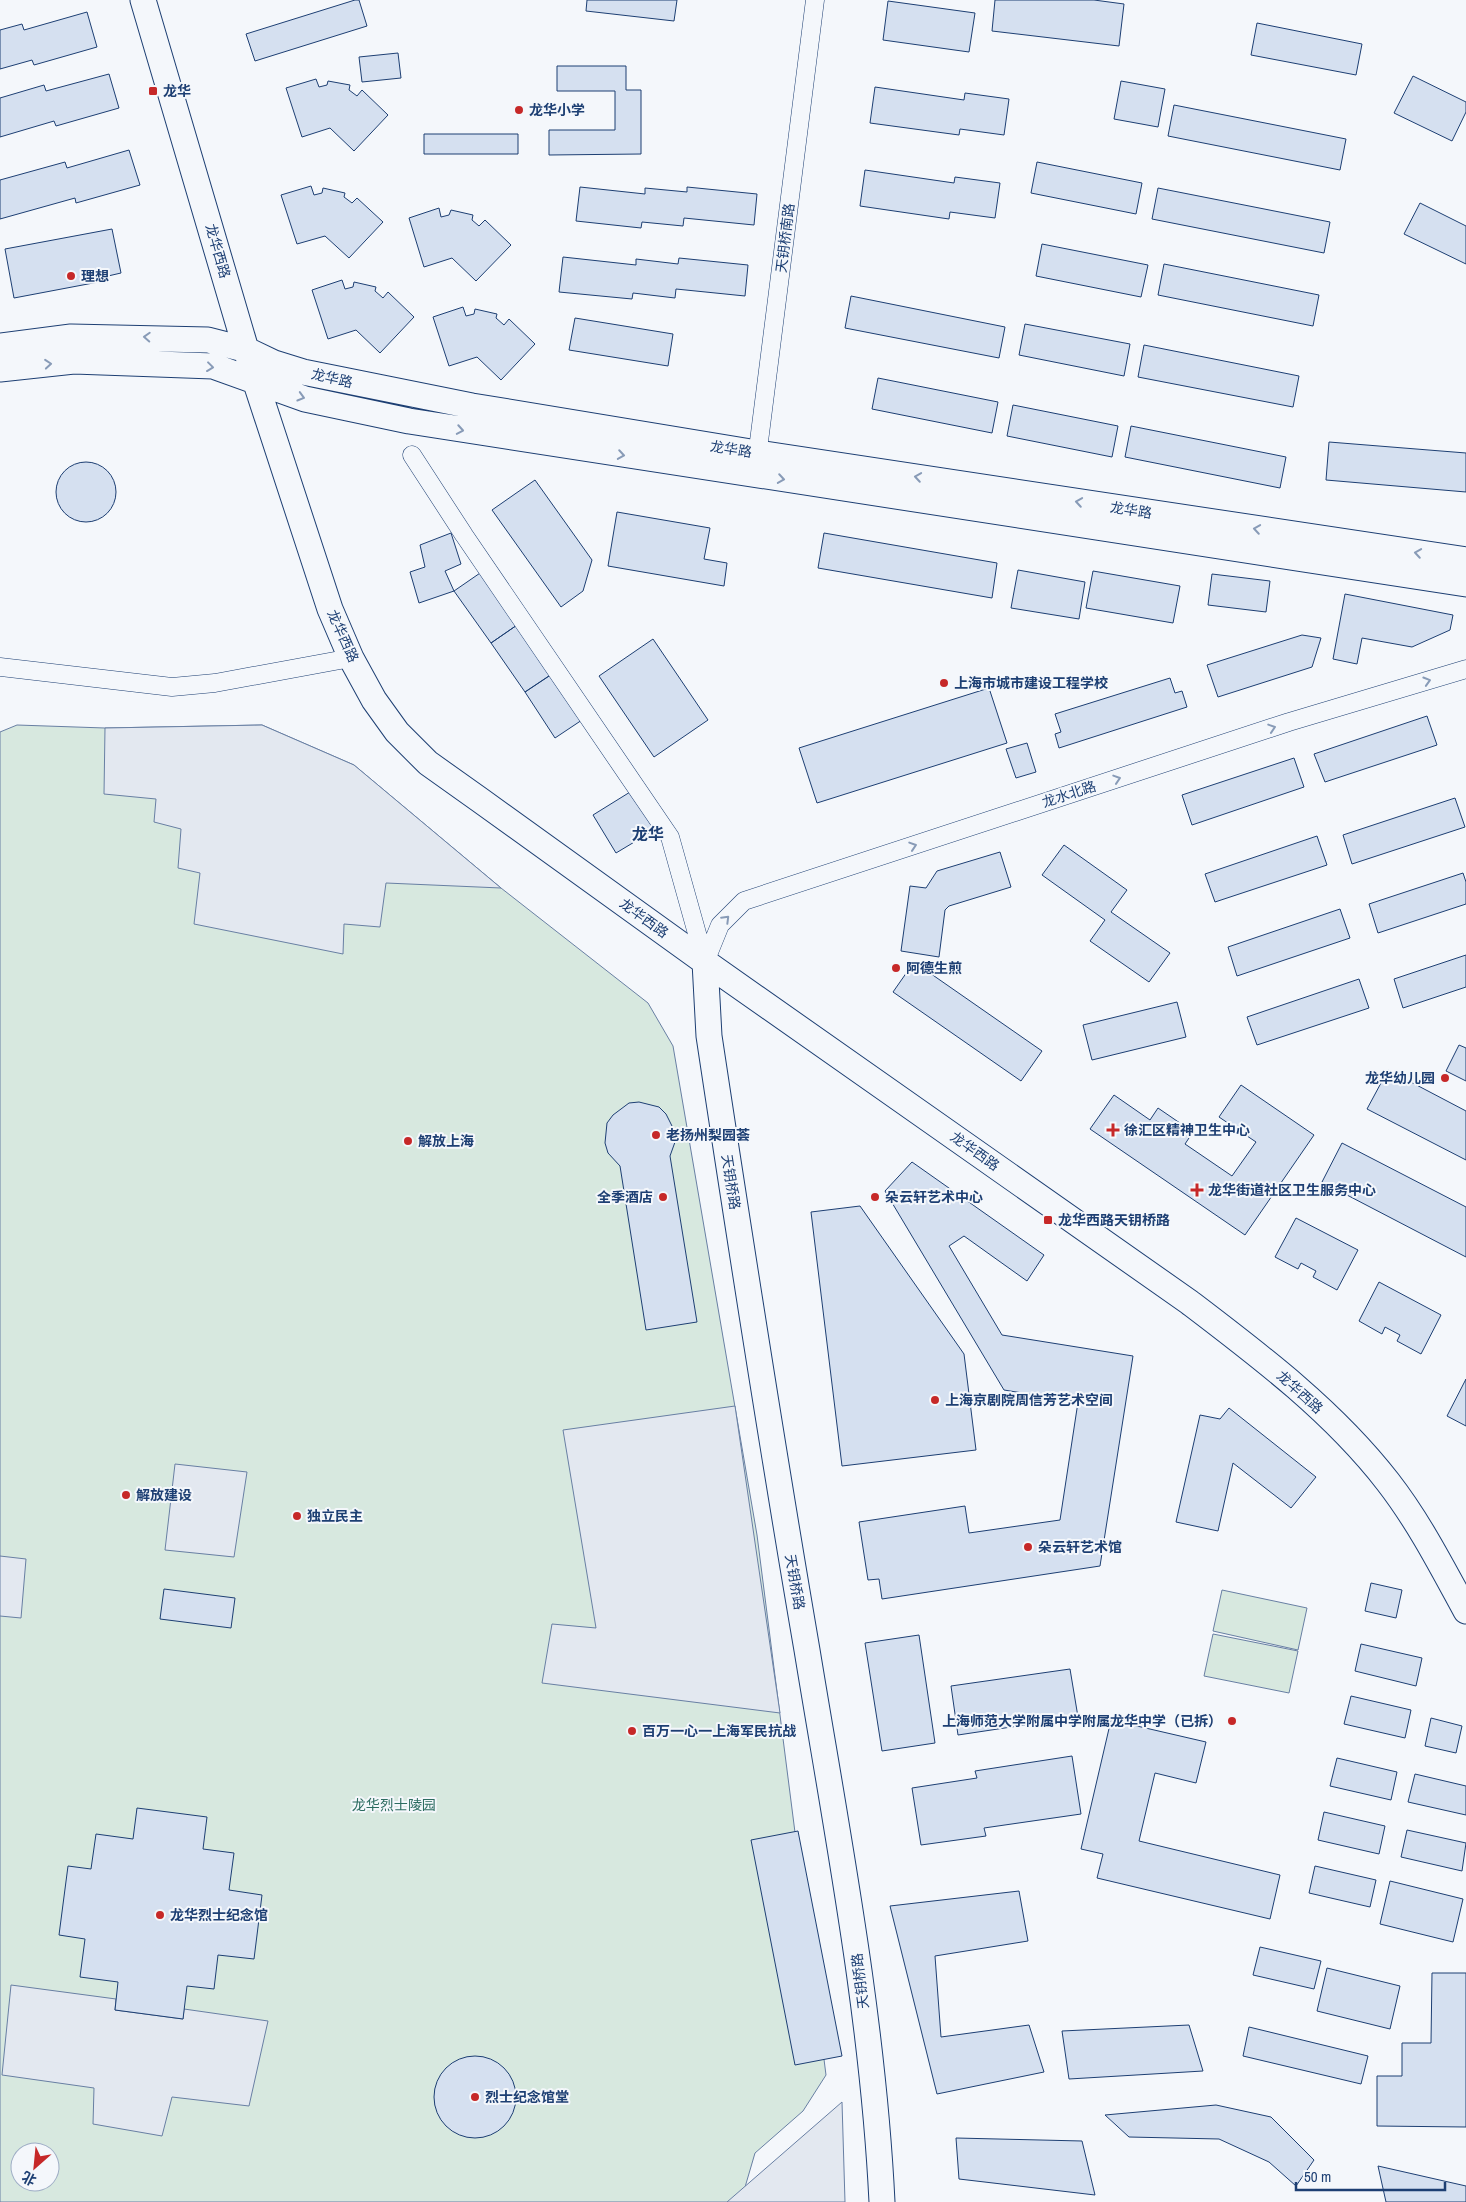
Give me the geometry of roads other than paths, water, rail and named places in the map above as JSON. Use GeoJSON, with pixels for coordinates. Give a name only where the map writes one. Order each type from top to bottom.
{"type":"FeatureCollection","features":[{"type":"Feature","properties":{"kind":"street","name":"龙华西路"},"geometry":{"type":"LineString","coordinates":[[143,0],[256,380],[330,609],[351,658],[374,700],[397,732],[418,754],[705,962],[1189,1302],[1256,1353],[1344,1432],[1388,1482],[1422,1530],[1466,1612]]}},
{"type":"Feature","properties":{"kind":"street","name":"天钥桥南路"},"geometry":{"type":"LineString","coordinates":[[756,464],[815,0]]}},
{"type":"Feature","properties":{"kind":"street","name":"龙华路"},"geometry":{"type":"LineString","coordinates":[[0,346],[72,337],[208,340],[247,350],[274,363],[303,372],[756,464],[1466,584]]}},
{"type":"Feature","properties":{"kind":"street","name":"龙华路"},"geometry":{"type":"LineString","coordinates":[[0,369],[74,361],[213,366],[305,399],[409,421],[756,464],[1466,560]]}},
{"type":"Feature","properties":{"kind":"street"},"geometry":{"type":"LineString","coordinates":[[412,455],[464,535],[670,836],[705,962]]}},
{"type":"Feature","properties":{"kind":"street"},"geometry":{"type":"LineString","coordinates":[[0,666],[172,687],[215,683],[351,658]]}},
{"type":"Feature","properties":{"kind":"street","name":"龙水北路"},"geometry":{"type":"LineString","coordinates":[[705,962],[720,925],[744,901],[1289,722],[1466,669]]}},
{"type":"Feature","properties":{"kind":"street","name":"天钥桥路"},"geometry":{"type":"LineString","coordinates":[[705,962],[709,1036],[783,1513],[858,1956],[878,2133],[882,2202]]}},
{"type":"Feature","properties":{"kind":"place","name":"龙华"},"geometry":{"type":"Point","coordinates":[153,91]}},
{"type":"Feature","properties":{"kind":"place","name":"龙华小学"},"geometry":{"type":"Point","coordinates":[519,110]}},
{"type":"Feature","properties":{"kind":"place","name":"理想"},"geometry":{"type":"Point","coordinates":[71,276]}},
{"type":"Feature","properties":{"kind":"place","name":"上海市城市建设工程学校"},"geometry":{"type":"Point","coordinates":[944,683]}},
{"type":"Feature","properties":{"kind":"place","name":"阿德生煎"},"geometry":{"type":"Point","coordinates":[896,968]}},
{"type":"Feature","properties":{"kind":"place","name":"龙华幼儿园"},"geometry":{"type":"Point","coordinates":[1445,1078]}},
{"type":"Feature","properties":{"kind":"place","name":"徐汇区精神卫生中心"},"geometry":{"type":"Point","coordinates":[1113,1130]}},
{"type":"Feature","properties":{"kind":"place","name":"老扬州梨园荟"},"geometry":{"type":"Point","coordinates":[656,1135]}},
{"type":"Feature","properties":{"kind":"place","name":"解放上海"},"geometry":{"type":"Point","coordinates":[408,1141]}},
{"type":"Feature","properties":{"kind":"place","name":"龙华街道社区卫生服务中心"},"geometry":{"type":"Point","coordinates":[1197,1190]}},
{"type":"Feature","properties":{"kind":"place","name":"全季酒店"},"geometry":{"type":"Point","coordinates":[663,1197]}},
{"type":"Feature","properties":{"kind":"place","name":"朵云轩艺术中心"},"geometry":{"type":"Point","coordinates":[875,1197]}},
{"type":"Feature","properties":{"kind":"place","name":"龙华西路天钥桥路"},"geometry":{"type":"Point","coordinates":[1048,1220]}},
{"type":"Feature","properties":{"kind":"place","name":"上海京剧院周信芳艺术空间"},"geometry":{"type":"Point","coordinates":[935,1400]}},
{"type":"Feature","properties":{"kind":"place","name":"解放建设"},"geometry":{"type":"Point","coordinates":[126,1495]}},
{"type":"Feature","properties":{"kind":"place","name":"独立民主"},"geometry":{"type":"Point","coordinates":[297,1516]}},
{"type":"Feature","properties":{"kind":"place","name":"朵云轩艺术馆"},"geometry":{"type":"Point","coordinates":[1028,1547]}},
{"type":"Feature","properties":{"kind":"place","name":"上海师范大学附属中学附属龙华中学（已拆）"},"geometry":{"type":"Point","coordinates":[1232,1721]}},
{"type":"Feature","properties":{"kind":"place","name":"百万一心一上海军民抗战"},"geometry":{"type":"Point","coordinates":[632,1731]}},
{"type":"Feature","properties":{"kind":"place","name":"龙华烈士纪念馆"},"geometry":{"type":"Point","coordinates":[160,1915]}},
{"type":"Feature","properties":{"kind":"place","name":"烈士纪念馆堂"},"geometry":{"type":"Point","coordinates":[475,2097]}},
{"type":"Feature","properties":{"kind":"district","name":"龙华"},"geometry":{"type":"Point","coordinates":[648,834]}},
{"type":"Feature","properties":{"kind":"park label","name":"龙华烈士陵园"},"geometry":{"type":"Point","coordinates":[394,1805]}}]}
